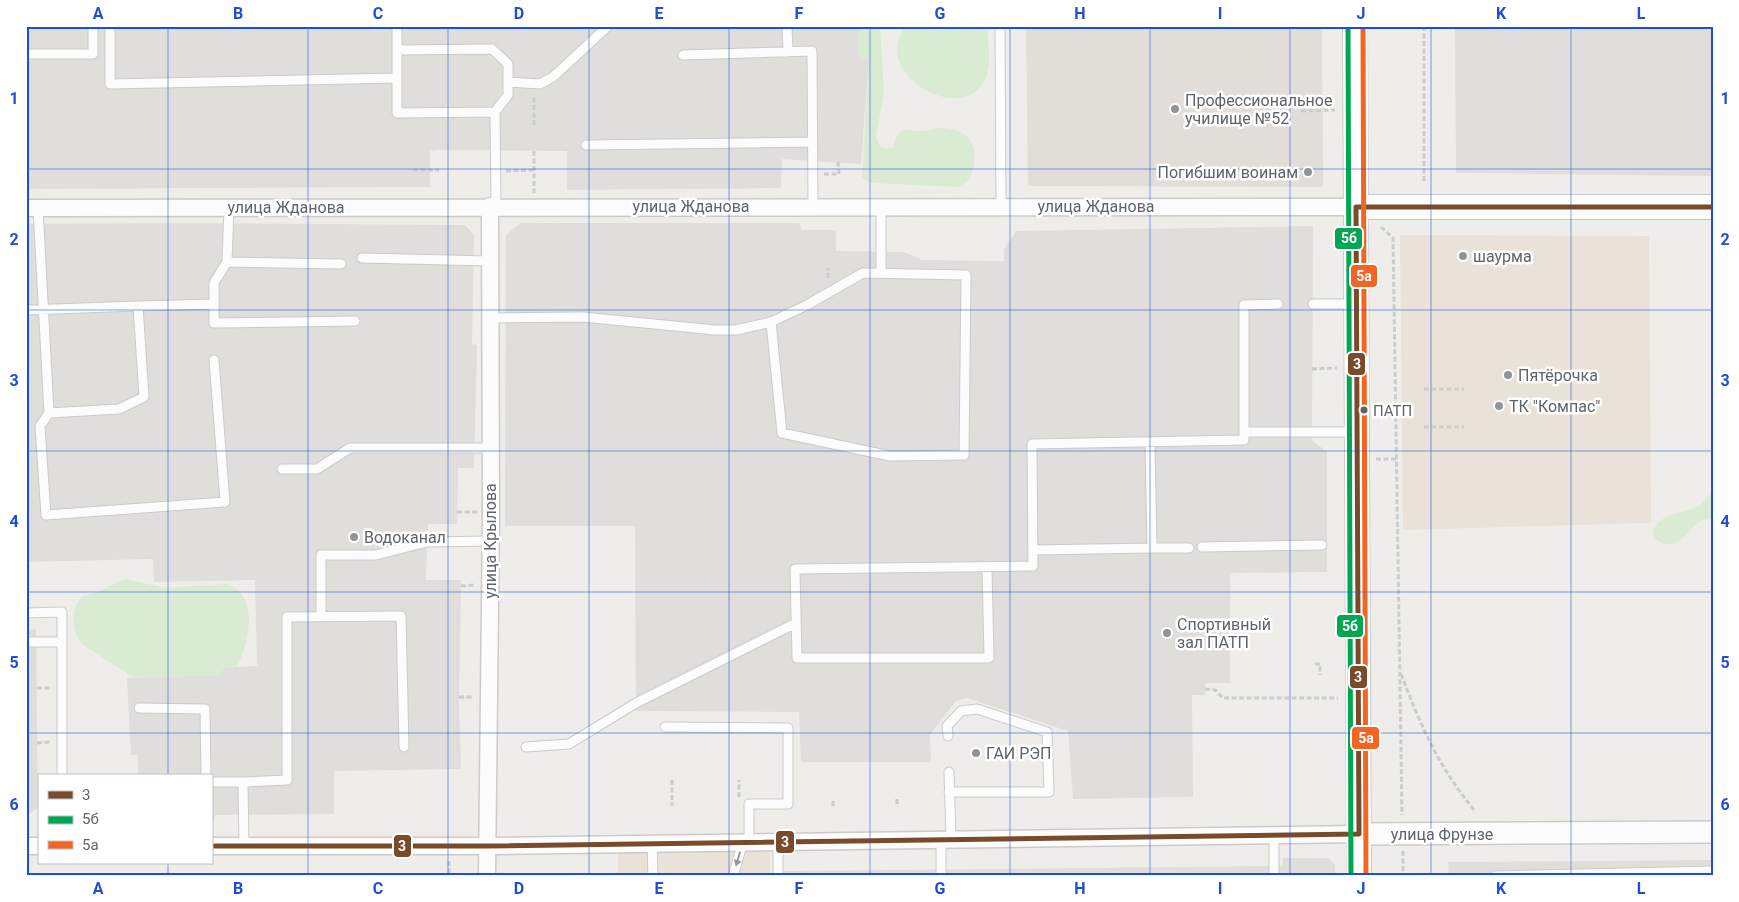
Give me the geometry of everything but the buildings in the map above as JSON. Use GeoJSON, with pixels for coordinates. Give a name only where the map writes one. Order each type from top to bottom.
{"type":"FeatureCollection","features":[{"type":"Feature","properties":{"kind":"main road"},"geometry":{"type":"LineString","coordinates":[[1355,26],[1359,876]]}},
{"type":"Feature","properties":{"kind":"main road"},"geometry":{"type":"LineString","coordinates":[[1356,207],[1713,207]]}},
{"type":"Feature","properties":{"kind":"street","name":"улица Жданова"},"geometry":{"type":"LineString","coordinates":[[32,208],[493,206],[1356,207]]}},
{"type":"Feature","properties":{"kind":"street","name":"улица Крылова"},"geometry":{"type":"LineString","coordinates":[[487,876],[491,448],[490,261],[493,206]]}},
{"type":"Feature","properties":{"kind":"street","name":"улица Фрунзе"},"geometry":{"type":"LineString","coordinates":[[212,846],[487,846],[1359,834],[1713,832]]}},
{"type":"Feature","properties":{"kind":"lane"},"geometry":{"type":"LineString","coordinates":[[26,54],[93,54],[93,26]]}},
{"type":"Feature","properties":{"kind":"lane"},"geometry":{"type":"LineString","coordinates":[[110,26],[110,84],[397,78]]}},
{"type":"Feature","properties":{"kind":"lane"},"geometry":{"type":"LineString","coordinates":[[397,26],[397,113],[495,112]]}},
{"type":"Feature","properties":{"kind":"lane"},"geometry":{"type":"LineString","coordinates":[[508,82],[540,84],[553,77],[608,26]]}},
{"type":"Feature","properties":{"kind":"lane"},"geometry":{"type":"LineString","coordinates":[[787,26],[788,52]]}},
{"type":"Feature","properties":{"kind":"lane"},"geometry":{"type":"LineString","coordinates":[[1000,26],[1001,206]]}},
{"type":"Feature","properties":{"kind":"lane"},"geometry":{"type":"LineString","coordinates":[[397,50],[492,49],[508,64],[508,95],[495,112],[496,171],[493,206]]}},
{"type":"Feature","properties":{"kind":"lane"},"geometry":{"type":"LineString","coordinates":[[683,55],[812,51],[812,206]]}},
{"type":"Feature","properties":{"kind":"lane"},"geometry":{"type":"LineString","coordinates":[[586,145],[812,142]]}},
{"type":"Feature","properties":{"kind":"lane"},"geometry":{"type":"LineString","coordinates":[[881,206],[881,273]]}},
{"type":"Feature","properties":{"kind":"lane"},"geometry":{"type":"LineString","coordinates":[[229,207],[227,262],[214,284],[214,323],[354,321]]}},
{"type":"Feature","properties":{"kind":"lane"},"geometry":{"type":"LineString","coordinates":[[32,208],[43,309],[49,413],[40,426],[46,515],[225,502],[214,360]]}},
{"type":"Feature","properties":{"kind":"lane"},"geometry":{"type":"LineString","coordinates":[[362,258],[490,261]]}},
{"type":"Feature","properties":{"kind":"lane"},"geometry":{"type":"LineString","coordinates":[[227,262],[341,264]]}},
{"type":"Feature","properties":{"kind":"lane"},"geometry":{"type":"LineString","coordinates":[[490,318],[583,317],[715,330],[736,330],[771,322],[807,305],[863,273],[966,275],[964,456],[890,456],[782,434],[771,322]]}},
{"type":"Feature","properties":{"kind":"lane"},"geometry":{"type":"LineString","coordinates":[[26,310],[214,304]]}},
{"type":"Feature","properties":{"kind":"lane"},"geometry":{"type":"LineString","coordinates":[[987,568],[988,658],[797,658],[795,569],[1033,566],[1032,444],[1244,440],[1244,305],[1278,304]]}},
{"type":"Feature","properties":{"kind":"lane"},"geometry":{"type":"LineString","coordinates":[[1313,304],[1357,304]]}},
{"type":"Feature","properties":{"kind":"lane"},"geometry":{"type":"LineString","coordinates":[[49,413],[119,409],[144,397],[138,306]]}},
{"type":"Feature","properties":{"kind":"lane"},"geometry":{"type":"LineString","coordinates":[[1244,432],[1358,432]]}},
{"type":"Feature","properties":{"kind":"lane"},"geometry":{"type":"LineString","coordinates":[[1150,443],[1152,548]]}},
{"type":"Feature","properties":{"kind":"lane"},"geometry":{"type":"LineString","coordinates":[[282,469],[318,469],[350,448],[491,448]]}},
{"type":"Feature","properties":{"kind":"lane"},"geometry":{"type":"LineString","coordinates":[[321,617],[321,556],[376,555],[427,542],[490,541]]}},
{"type":"Feature","properties":{"kind":"lane"},"geometry":{"type":"LineString","coordinates":[[1202,547],[1322,545]]}},
{"type":"Feature","properties":{"kind":"lane"},"geometry":{"type":"LineString","coordinates":[[1033,550],[1189,548]]}},
{"type":"Feature","properties":{"kind":"lane"},"geometry":{"type":"LineString","coordinates":[[26,613],[62,612],[62,774]]}},
{"type":"Feature","properties":{"kind":"lane"},"geometry":{"type":"LineString","coordinates":[[212,782],[287,780],[287,618],[401,616],[404,747]]}},
{"type":"Feature","properties":{"kind":"lane"},"geometry":{"type":"LineString","coordinates":[[526,747],[569,744],[636,703],[796,623]]}},
{"type":"Feature","properties":{"kind":"lane"},"geometry":{"type":"LineString","coordinates":[[26,642],[62,642]]}},
{"type":"Feature","properties":{"kind":"lane"},"geometry":{"type":"LineString","coordinates":[[139,708],[205,709],[206,774]]}},
{"type":"Feature","properties":{"kind":"lane"},"geometry":{"type":"LineString","coordinates":[[948,736],[948,726],[960,711],[977,709],[1047,732],[1050,792],[950,792]]}},
{"type":"Feature","properties":{"kind":"lane"},"geometry":{"type":"LineString","coordinates":[[665,727],[788,728],[788,804],[749,804],[746,842],[733,876]]}},
{"type":"Feature","properties":{"kind":"lane"},"geometry":{"type":"LineString","coordinates":[[941,876],[950,792],[949,772]]}},
{"type":"Feature","properties":{"kind":"lane"},"geometry":{"type":"LineString","coordinates":[[243,782],[244,846]]}},
{"type":"Feature","properties":{"kind":"lane"},"geometry":{"type":"LineString","coordinates":[[1274,835],[1274,876]]}},
{"type":"Feature","properties":{"kind":"lane"},"geometry":{"type":"LineString","coordinates":[[778,842],[778,876]]}},
{"type":"Feature","properties":{"kind":"lane"},"geometry":{"type":"LineString","coordinates":[[652,843],[653,876]]}},
{"type":"Feature","properties":{"kind":"lane"},"geometry":{"type":"LineString","coordinates":[[1495,876],[1713,871]]}},
{"type":"Feature","properties":{"kind":"path"},"geometry":{"type":"LineString","coordinates":[[1424,26],[1424,183]]}},
{"type":"Feature","properties":{"kind":"path"},"geometry":{"type":"LineString","coordinates":[[534,83],[534,125]]}},
{"type":"Feature","properties":{"kind":"path"},"geometry":{"type":"LineString","coordinates":[[1301,111],[1335,110]]}},
{"type":"Feature","properties":{"kind":"path"},"geometry":{"type":"LineString","coordinates":[[534,151],[534,206]]}},
{"type":"Feature","properties":{"kind":"path"},"geometry":{"type":"LineString","coordinates":[[812,174],[839,174],[838,162]]}},
{"type":"Feature","properties":{"kind":"path"},"geometry":{"type":"LineString","coordinates":[[413,170],[438,170]]}},
{"type":"Feature","properties":{"kind":"path"},"geometry":{"type":"LineString","coordinates":[[496,171],[534,170]]}},
{"type":"Feature","properties":{"kind":"path"},"geometry":{"type":"LineString","coordinates":[[1379,225],[1394,238],[1403,876]]}},
{"type":"Feature","properties":{"kind":"path"},"geometry":{"type":"LineString","coordinates":[[1312,369],[1337,368]]}},
{"type":"Feature","properties":{"kind":"path"},"geometry":{"type":"LineString","coordinates":[[1424,389],[1464,388]]}},
{"type":"Feature","properties":{"kind":"path"},"geometry":{"type":"LineString","coordinates":[[1382,410],[1396,410]]}},
{"type":"Feature","properties":{"kind":"path"},"geometry":{"type":"LineString","coordinates":[[1424,427],[1464,427]]}},
{"type":"Feature","properties":{"kind":"path"},"geometry":{"type":"LineString","coordinates":[[1315,664],[1320,664],[1320,675]]}},
{"type":"Feature","properties":{"kind":"path"},"geometry":{"type":"LineString","coordinates":[[1400,671],[1423,731],[1459,791],[1476,810]]}},
{"type":"Feature","properties":{"kind":"path"},"geometry":{"type":"LineString","coordinates":[[1205,689],[1215,690],[1223,698],[1339,698]]}},
{"type":"Feature","properties":{"kind":"path"},"geometry":{"type":"LineString","coordinates":[[37,743],[55,742]]}},
{"type":"Feature","properties":{"kind":"path"},"geometry":{"type":"LineString","coordinates":[[672,780],[672,806]]}},
{"type":"Feature","properties":{"kind":"path"},"geometry":{"type":"LineString","coordinates":[[739,780],[739,804]]}},
{"type":"Feature","properties":{"kind":"path"},"geometry":{"type":"LineString","coordinates":[[896,799],[896,807]]}},
{"type":"Feature","properties":{"kind":"path"},"geometry":{"type":"LineString","coordinates":[[833,800],[833,806]]}},
{"type":"Feature","properties":{"kind":"shaded area"},"geometry":{"type":"Polygon","coordinates":[[[26,26],[859,26],[859,58],[869,59],[861,164],[782,159],[781,188],[567,190],[567,151],[437,150],[430,151],[430,187],[26,189],[26,26]]]}},
{"type":"Feature","properties":{"kind":"shaded area","name":"Профессиональное училище №52"},"geometry":{"type":"Polygon","coordinates":[[[1026,26],[1322,26],[1323,187],[1028,186],[1026,26]]]}},
{"type":"Feature","properties":{"kind":"shaded area"},"geometry":{"type":"Polygon","coordinates":[[[1455,26],[1713,26],[1713,176],[1456,173],[1455,26]]]}},
{"type":"Feature","properties":{"kind":"shaded area"},"geometry":{"type":"Polygon","coordinates":[[[520,223],[799,223],[802,230],[836,230],[836,251],[904,252],[922,260],[1004,261],[1004,249],[1016,231],[1313,226],[1312,440],[1327,452],[1327,572],[1230,573],[1230,683],[1205,683],[1205,695],[1192,695],[1193,797],[1073,799],[1068,731],[967,698],[956,701],[930,735],[931,762],[801,762],[799,712],[636,711],[635,526],[505,526],[506,235],[520,223]]]}},
{"type":"Feature","properties":{"kind":"shaded area"},"geometry":{"type":"Polygon","coordinates":[[[26,224],[465,225],[474,235],[472,344],[477,345],[474,468],[458,468],[457,524],[428,524],[426,580],[461,580],[459,704],[461,769],[334,771],[334,814],[212,815],[212,774],[138,774],[138,755],[131,755],[127,678],[221,675],[222,670],[226,667],[257,666],[255,580],[154,582],[153,559],[26,562],[26,224]]]}},
{"type":"Feature","properties":{"kind":"shaded area"},"geometry":{"type":"Polygon","coordinates":[[[1400,235],[1649,236],[1651,523],[1403,530],[1400,235]]]}},
{"type":"Feature","properties":{"kind":"shaded area"},"geometry":{"type":"Polygon","coordinates":[[[36,629],[38,808],[26,816],[26,630],[36,629]]]}},
{"type":"Feature","properties":{"kind":"shaded area"},"geometry":{"type":"Polygon","coordinates":[[[770,848],[770,876],[618,876],[618,852],[770,848]]]}},
{"type":"Feature","properties":{"kind":"shaded area"},"geometry":{"type":"Polygon","coordinates":[[[1283,858],[1328,858],[1335,865],[1335,876],[783,876],[783,871],[1283,866],[1283,858]]]}},
{"type":"Feature","properties":{"kind":"shaded area"},"geometry":{"type":"Polygon","coordinates":[[[1713,860],[1713,876],[1449,876],[1448,862],[1713,860]]]}},
{"type":"Feature","properties":{"kind":"green space"},"geometry":{"type":"Polygon","coordinates":[[[859,26],[880,26],[884,92],[876,137],[880,146],[886,149],[893,147],[897,135],[903,130],[924,131],[941,128],[963,133],[968,137],[975,156],[971,175],[964,183],[957,187],[874,183],[866,181],[862,177],[869,59],[859,58],[859,26]]]}},
{"type":"Feature","properties":{"kind":"green space"},"geometry":{"type":"Polygon","coordinates":[[[906,26],[987,26],[989,64],[980,88],[965,97],[946,97],[928,91],[911,79],[900,63],[897,45],[906,26]]]}},
{"type":"Feature","properties":{"kind":"green space"},"geometry":{"type":"Polygon","coordinates":[[[1713,491],[1713,519],[1705,519],[1698,523],[1680,541],[1673,544],[1665,544],[1655,539],[1653,530],[1657,524],[1668,516],[1698,506],[1713,491]]]}},
{"type":"Feature","properties":{"kind":"green space"},"geometry":{"type":"Polygon","coordinates":[[[125,579],[166,588],[227,584],[237,589],[244,598],[249,620],[245,645],[237,666],[226,667],[222,670],[222,675],[134,678],[82,644],[76,634],[73,619],[76,604],[83,596],[98,592],[125,579]]]}},
{"type":"Feature","properties":{"kind":"transit line","name":"5б"},"geometry":{"type":"LineString","coordinates":[[1348,26],[1351,876]]}},
{"type":"Feature","properties":{"kind":"transit line","name":"5а"},"geometry":{"type":"LineString","coordinates":[[1363,26],[1366,876]]}},
{"type":"Feature","properties":{"kind":"transit line","name":"3"},"geometry":{"type":"LineString","coordinates":[[1356,207],[1359,834]]}},
{"type":"Feature","properties":{"kind":"transit line","name":"3"},"geometry":{"type":"LineString","coordinates":[[1356,207],[1713,207]]}},
{"type":"Feature","properties":{"kind":"transit line","name":"3"},"geometry":{"type":"LineString","coordinates":[[212,846],[487,846],[1359,834]]}},
{"type":"Feature","properties":{"kind":"place","name":"Профессиональное училище №52"},"geometry":{"type":"Point","coordinates":[1175,109]}},
{"type":"Feature","properties":{"kind":"place","name":"Погибшим воинам"},"geometry":{"type":"Point","coordinates":[1308,172]}},
{"type":"Feature","properties":{"kind":"place","name":"шаурма"},"geometry":{"type":"Point","coordinates":[1463,256]}},
{"type":"Feature","properties":{"kind":"place","name":"Пятёрочка"},"geometry":{"type":"Point","coordinates":[1508,375]}},
{"type":"Feature","properties":{"kind":"place","name":"ТК \"Компас\""},"geometry":{"type":"Point","coordinates":[1499,406]}},
{"type":"Feature","properties":{"kind":"place","name":"ПАТП"},"geometry":{"type":"Point","coordinates":[1364,410]}},
{"type":"Feature","properties":{"kind":"place","name":"Водоканал"},"geometry":{"type":"Point","coordinates":[354,537]}},
{"type":"Feature","properties":{"kind":"place","name":"Спортивный зал ПАТП"},"geometry":{"type":"Point","coordinates":[1167,633]}},
{"type":"Feature","properties":{"kind":"place","name":"ГАИ РЭП"},"geometry":{"type":"Point","coordinates":[976,753]}}]}
